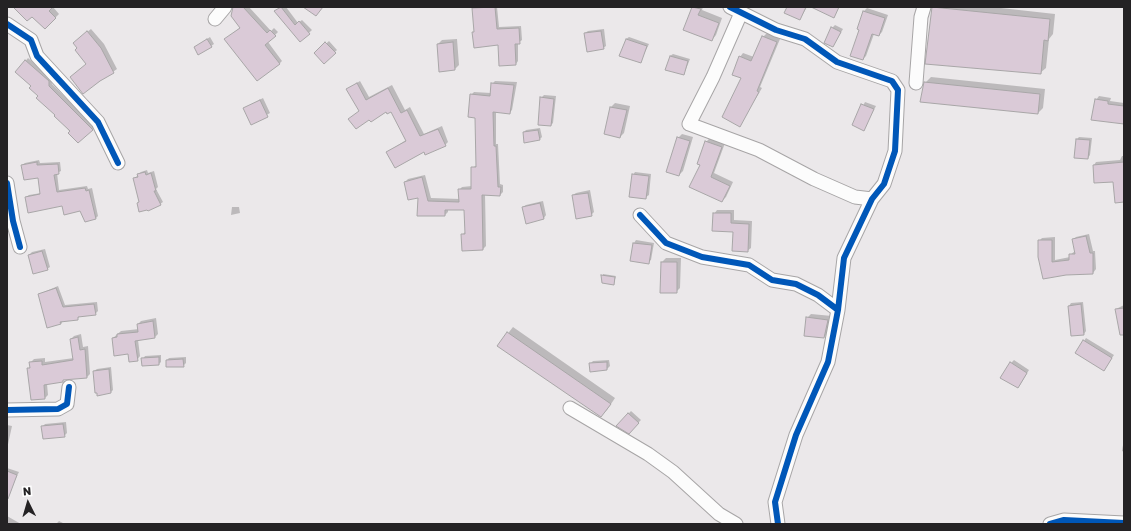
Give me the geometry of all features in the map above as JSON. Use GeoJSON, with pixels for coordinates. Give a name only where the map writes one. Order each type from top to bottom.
{"type":"FeatureCollection","features":[{"type":"Feature","properties":{"kind":"street"},"geometry":{"type":"LineString","coordinates":[[214,19],[225,7]]}},
{"type":"Feature","properties":{"kind":"street"},"geometry":{"type":"LineString","coordinates":[[916,84],[921,17],[924,7]]}},
{"type":"Feature","properties":{"kind":"street"},"geometry":{"type":"LineString","coordinates":[[778,524],[775,502],[796,435],[828,362],[838,310],[844,258],[872,198],[884,184],[896,151],[898,90],[892,81],[837,62],[805,39],[776,30],[735,10],[713,77],[689,124],[759,150],[814,179],[855,196],[872,198]]}},
{"type":"Feature","properties":{"kind":"street"},"geometry":{"type":"LineString","coordinates":[[7,24],[31,40],[37,56],[98,122],[118,162]]}},
{"type":"Feature","properties":{"kind":"street"},"geometry":{"type":"LineString","coordinates":[[7,183],[13,220],[20,247]]}},
{"type":"Feature","properties":{"kind":"street"},"geometry":{"type":"LineString","coordinates":[[640,215],[666,243],[702,257],[749,265],[772,280],[796,284],[818,295],[838,310]]}},
{"type":"Feature","properties":{"kind":"street"},"geometry":{"type":"LineString","coordinates":[[7,410],[58,409],[67,404],[69,387]]}},
{"type":"Feature","properties":{"kind":"street"},"geometry":{"type":"LineString","coordinates":[[570,408],[648,454],[673,472],[719,514],[736,524]]}},
{"type":"Feature","properties":{"kind":"street"},"geometry":{"type":"LineString","coordinates":[[1050,524],[1064,520],[1124,523]]}},
{"type":"Feature","properties":{"kind":"building"},"geometry":{"type":"Polygon","coordinates":[[[13,7],[53,7],[49,11],[56,18],[45,29],[32,17],[27,21],[13,7]]]}},
{"type":"Feature","properties":{"kind":"building"},"geometry":{"type":"Polygon","coordinates":[[[233,7],[243,7],[267,33],[270,30],[276,36],[265,45],[280,64],[257,81],[224,39],[240,28],[231,16],[233,7]]]}},
{"type":"Feature","properties":{"kind":"building"},"geometry":{"type":"Polygon","coordinates":[[[281,7],[295,25],[299,21],[310,34],[300,42],[274,11],[281,7]]]}},
{"type":"Feature","properties":{"kind":"building"},"geometry":{"type":"Polygon","coordinates":[[[303,7],[323,7],[316,16],[303,7]]]}},
{"type":"Feature","properties":{"kind":"building"},"geometry":{"type":"Polygon","coordinates":[[[495,7],[497,29],[519,28],[520,44],[515,44],[516,65],[499,66],[498,45],[474,48],[472,8],[495,7]]]}},
{"type":"Feature","properties":{"kind":"building"},"geometry":{"type":"Polygon","coordinates":[[[692,7],[701,9],[698,15],[719,23],[712,41],[683,30],[692,7]]]}},
{"type":"Feature","properties":{"kind":"building"},"geometry":{"type":"Polygon","coordinates":[[[787,7],[806,7],[800,20],[784,13],[787,7]]]}},
{"type":"Feature","properties":{"kind":"building"},"geometry":{"type":"Polygon","coordinates":[[[811,7],[839,7],[834,18],[811,7]]]}},
{"type":"Feature","properties":{"kind":"building"},"geometry":{"type":"Polygon","coordinates":[[[932,7],[1050,19],[1048,41],[1044,40],[1041,74],[925,64],[932,7]]]}},
{"type":"Feature","properties":{"kind":"building"},"geometry":{"type":"Polygon","coordinates":[[[863,11],[885,18],[879,36],[872,34],[863,60],[850,56],[859,30],[857,29],[863,11]]]}},
{"type":"Feature","properties":{"kind":"building"},"geometry":{"type":"Polygon","coordinates":[[[831,27],[841,32],[833,47],[824,43],[831,27]]]}},
{"type":"Feature","properties":{"kind":"building"},"geometry":{"type":"Polygon","coordinates":[[[87,31],[101,48],[114,73],[100,81],[83,94],[70,77],[86,64],[75,50],[77,48],[73,43],[87,31]]]}},
{"type":"Feature","properties":{"kind":"building"},"geometry":{"type":"Polygon","coordinates":[[[601,31],[604,49],[587,52],[584,33],[601,31]]]}},
{"type":"Feature","properties":{"kind":"building"},"geometry":{"type":"Polygon","coordinates":[[[762,36],[777,42],[757,91],[759,92],[740,127],[722,117],[741,78],[732,75],[739,56],[751,61],[762,36]]]}},
{"type":"Feature","properties":{"kind":"building"},"geometry":{"type":"Polygon","coordinates":[[[207,39],[212,47],[198,55],[194,47],[207,39]]]}},
{"type":"Feature","properties":{"kind":"building"},"geometry":{"type":"Polygon","coordinates":[[[626,39],[647,46],[641,63],[619,56],[626,39]]]}},
{"type":"Feature","properties":{"kind":"building"},"geometry":{"type":"Polygon","coordinates":[[[325,42],[336,53],[324,64],[314,53],[325,42]]]}},
{"type":"Feature","properties":{"kind":"building"},"geometry":{"type":"Polygon","coordinates":[[[453,42],[455,70],[439,72],[437,44],[453,42]]]}},
{"type":"Feature","properties":{"kind":"building"},"geometry":{"type":"Polygon","coordinates":[[[670,56],[688,61],[684,75],[665,70],[670,56]]]}},
{"type":"Feature","properties":{"kind":"building"},"geometry":{"type":"Polygon","coordinates":[[[25,60],[49,81],[49,86],[93,130],[78,143],[68,133],[70,131],[36,98],[38,96],[29,88],[31,86],[15,72],[25,60]]]}},
{"type":"Feature","properties":{"kind":"building"},"geometry":{"type":"Polygon","coordinates":[[[924,82],[1040,94],[1038,114],[920,102],[924,82]]]}},
{"type":"Feature","properties":{"kind":"building"},"geometry":{"type":"Polygon","coordinates":[[[357,83],[366,100],[388,88],[401,113],[407,110],[420,136],[438,129],[446,146],[425,155],[424,152],[395,168],[386,152],[406,141],[391,112],[387,114],[386,112],[371,122],[369,120],[356,129],[348,119],[359,111],[346,89],[357,83]]]}},
{"type":"Feature","properties":{"kind":"building"},"geometry":{"type":"Polygon","coordinates":[[[491,83],[514,85],[510,114],[493,112],[494,146],[496,146],[498,187],[501,187],[500,196],[482,195],[483,250],[462,251],[461,234],[465,234],[464,210],[445,210],[445,216],[417,216],[418,198],[408,200],[404,182],[422,177],[428,201],[459,202],[458,189],[471,189],[471,167],[476,167],[475,118],[468,117],[470,94],[490,96],[491,83]]]}},
{"type":"Feature","properties":{"kind":"building"},"geometry":{"type":"Polygon","coordinates":[[[540,97],[554,99],[551,126],[538,125],[540,97]]]}},
{"type":"Feature","properties":{"kind":"building"},"geometry":{"type":"Polygon","coordinates":[[[1095,99],[1108,101],[1108,104],[1124,106],[1124,124],[1091,120],[1095,99]]]}},
{"type":"Feature","properties":{"kind":"building"},"geometry":{"type":"Polygon","coordinates":[[[260,100],[268,117],[251,125],[243,108],[260,100]]]}},
{"type":"Feature","properties":{"kind":"building"},"geometry":{"type":"Polygon","coordinates":[[[861,104],[874,109],[864,131],[852,125],[861,104]]]}},
{"type":"Feature","properties":{"kind":"building"},"geometry":{"type":"Polygon","coordinates":[[[610,107],[627,110],[620,138],[604,134],[610,107]]]}},
{"type":"Feature","properties":{"kind":"building"},"geometry":{"type":"Polygon","coordinates":[[[538,130],[540,140],[524,143],[523,132],[538,130]]]}},
{"type":"Feature","properties":{"kind":"building"},"geometry":{"type":"Polygon","coordinates":[[[677,137],[690,141],[679,176],[666,172],[677,137]]]}},
{"type":"Feature","properties":{"kind":"building"},"geometry":{"type":"Polygon","coordinates":[[[1076,139],[1090,140],[1088,159],[1074,158],[1076,139]]]}},
{"type":"Feature","properties":{"kind":"building"},"geometry":{"type":"Polygon","coordinates":[[[705,141],[722,147],[711,177],[730,186],[722,202],[689,187],[700,165],[697,164],[705,141]]]}},
{"type":"Feature","properties":{"kind":"building"},"geometry":{"type":"Polygon","coordinates":[[[37,162],[37,165],[58,164],[59,174],[54,175],[57,192],[85,188],[86,191],[89,190],[96,219],[85,222],[80,211],[64,215],[62,206],[28,213],[25,197],[40,194],[38,178],[24,180],[21,165],[37,162]]]}},
{"type":"Feature","properties":{"kind":"building"},"geometry":{"type":"Polygon","coordinates":[[[1124,162],[1124,202],[1115,203],[1113,182],[1094,183],[1093,165],[1124,162]]]}},
{"type":"Feature","properties":{"kind":"building"},"geometry":{"type":"Polygon","coordinates":[[[145,172],[146,175],[151,173],[156,191],[154,191],[161,205],[148,211],[139,212],[137,203],[139,202],[133,178],[138,177],[137,174],[145,172]]]}},
{"type":"Feature","properties":{"kind":"building"},"geometry":{"type":"Polygon","coordinates":[[[632,174],[649,176],[646,199],[629,197],[632,174]]]}},
{"type":"Feature","properties":{"kind":"building"},"geometry":{"type":"Polygon","coordinates":[[[588,193],[592,216],[576,219],[572,195],[588,193]]]}},
{"type":"Feature","properties":{"kind":"building"},"geometry":{"type":"Polygon","coordinates":[[[540,203],[544,219],[526,224],[522,207],[540,203]]]}},
{"type":"Feature","properties":{"kind":"building"},"geometry":{"type":"Polygon","coordinates":[[[713,213],[731,213],[731,223],[749,224],[748,252],[732,251],[733,232],[712,231],[713,213]]]}},
{"type":"Feature","properties":{"kind":"building"},"geometry":{"type":"Polygon","coordinates":[[[1086,236],[1090,253],[1093,253],[1093,274],[1066,275],[1043,279],[1038,257],[1038,240],[1052,240],[1052,262],[1069,260],[1069,254],[1075,254],[1072,239],[1086,236]]]}},
{"type":"Feature","properties":{"kind":"building"},"geometry":{"type":"Polygon","coordinates":[[[633,243],[652,245],[649,264],[630,261],[633,243]]]}},
{"type":"Feature","properties":{"kind":"building"},"geometry":{"type":"Polygon","coordinates":[[[42,251],[48,270],[33,274],[28,255],[42,251]]]}},
{"type":"Feature","properties":{"kind":"building"},"geometry":{"type":"Polygon","coordinates":[[[661,262],[677,262],[677,293],[660,293],[661,262]]]}},
{"type":"Feature","properties":{"kind":"building"},"geometry":{"type":"Polygon","coordinates":[[[601,275],[615,277],[614,285],[602,283],[601,275]]]}},
{"type":"Feature","properties":{"kind":"building"},"geometry":{"type":"Polygon","coordinates":[[[56,288],[63,307],[94,304],[96,315],[78,317],[78,320],[60,322],[61,324],[47,328],[38,294],[56,288]]]}},
{"type":"Feature","properties":{"kind":"building"},"geometry":{"type":"Polygon","coordinates":[[[1081,304],[1084,335],[1071,336],[1068,306],[1081,304]]]}},
{"type":"Feature","properties":{"kind":"building"},"geometry":{"type":"Polygon","coordinates":[[[1124,308],[1124,335],[1120,335],[1115,309],[1124,308]]]}},
{"type":"Feature","properties":{"kind":"building"},"geometry":{"type":"Polygon","coordinates":[[[806,317],[828,320],[824,338],[804,336],[806,317]]]}},
{"type":"Feature","properties":{"kind":"building"},"geometry":{"type":"Polygon","coordinates":[[[153,321],[155,338],[135,341],[138,361],[129,362],[128,354],[114,356],[112,338],[117,337],[117,334],[138,332],[137,324],[153,321]]]}},
{"type":"Feature","properties":{"kind":"building"},"geometry":{"type":"Polygon","coordinates":[[[507,332],[611,404],[601,417],[497,346],[507,332]]]}},
{"type":"Feature","properties":{"kind":"building"},"geometry":{"type":"Polygon","coordinates":[[[78,337],[80,350],[85,349],[87,378],[63,380],[63,382],[44,385],[45,399],[31,400],[27,368],[30,368],[29,362],[42,361],[42,365],[73,360],[70,339],[78,337]]]}},
{"type":"Feature","properties":{"kind":"building"},"geometry":{"type":"Polygon","coordinates":[[[1083,340],[1112,358],[1104,371],[1075,353],[1083,340]]]}},
{"type":"Feature","properties":{"kind":"building"},"geometry":{"type":"Polygon","coordinates":[[[159,357],[159,365],[142,366],[141,358],[159,357]]]}},
{"type":"Feature","properties":{"kind":"building"},"geometry":{"type":"Polygon","coordinates":[[[183,359],[184,367],[166,367],[166,360],[183,359]]]}},
{"type":"Feature","properties":{"kind":"building"},"geometry":{"type":"Polygon","coordinates":[[[607,362],[607,370],[590,372],[589,363],[607,362]]]}},
{"type":"Feature","properties":{"kind":"building"},"geometry":{"type":"Polygon","coordinates":[[[1010,362],[1027,373],[1018,388],[1000,378],[1010,362]]]}},
{"type":"Feature","properties":{"kind":"building"},"geometry":{"type":"Polygon","coordinates":[[[109,369],[111,393],[97,396],[97,393],[95,393],[93,371],[109,369]]]}},
{"type":"Feature","properties":{"kind":"building"},"geometry":{"type":"Polygon","coordinates":[[[628,413],[639,423],[629,434],[616,426],[628,413]]]}},
{"type":"Feature","properties":{"kind":"building"},"geometry":{"type":"Polygon","coordinates":[[[63,424],[65,437],[43,439],[41,426],[63,424]]]}},
{"type":"Feature","properties":{"kind":"building"},"geometry":{"type":"Polygon","coordinates":[[[7,471],[17,475],[8,499],[7,499],[7,471]]]}},
{"type":"Feature","properties":{"kind":"cycle path"},"geometry":{"type":"LineString","coordinates":[[730,7],[776,30],[805,39],[837,62],[892,81],[898,90],[895,151],[884,184],[872,199],[844,258],[838,310],[828,362],[796,435],[775,502],[778,524]]}},
{"type":"Feature","properties":{"kind":"cycle path"},"geometry":{"type":"LineString","coordinates":[[7,24],[31,40],[37,56],[98,122],[118,163]]}},
{"type":"Feature","properties":{"kind":"cycle path"},"geometry":{"type":"LineString","coordinates":[[7,183],[13,221],[20,247]]}},
{"type":"Feature","properties":{"kind":"cycle path"},"geometry":{"type":"LineString","coordinates":[[640,215],[666,243],[702,257],[749,265],[772,280],[796,284],[818,295],[838,310]]}},
{"type":"Feature","properties":{"kind":"cycle path"},"geometry":{"type":"LineString","coordinates":[[7,410],[58,409],[67,404],[69,387]]}},
{"type":"Feature","properties":{"kind":"cycle path"},"geometry":{"type":"LineString","coordinates":[[1050,524],[1064,520],[1124,523]]}}]}
